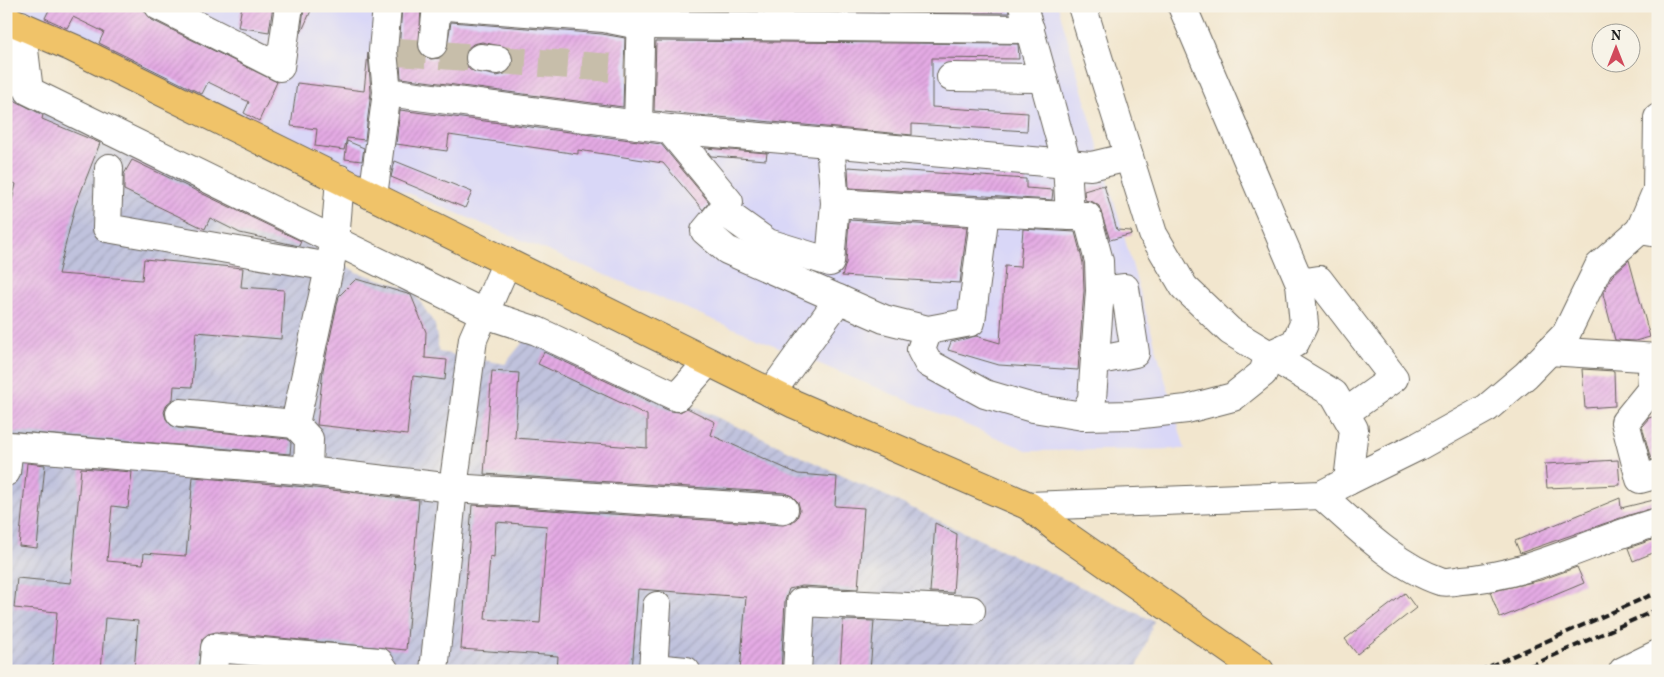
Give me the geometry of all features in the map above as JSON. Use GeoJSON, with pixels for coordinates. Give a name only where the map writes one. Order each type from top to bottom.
{"type":"FeatureCollection","features":[{"type":"Feature","properties":{"kind":"main road"},"geometry":{"type":"LineString","coordinates":[[17,32],[73,48],[771,393],[1029,506],[1061,532],[1260,671]]}},
{"type":"Feature","properties":{"kind":"street"},"geometry":{"type":"LineString","coordinates":[[159,6],[201,16],[280,68],[289,6]]}},
{"type":"Feature","properties":{"kind":"street"},"geometry":{"type":"LineString","coordinates":[[373,196],[390,51],[387,6]]}},
{"type":"Feature","properties":{"kind":"street"},"geometry":{"type":"LineString","coordinates":[[434,44],[437,6]]}},
{"type":"Feature","properties":{"kind":"street"},"geometry":{"type":"LineString","coordinates":[[446,6],[604,18],[640,16],[1026,18],[1067,164],[1070,216]]}},
{"type":"Feature","properties":{"kind":"street"},"geometry":{"type":"LineString","coordinates":[[1082,6],[1153,234],[1184,287],[1230,331],[1334,394],[1354,429],[1348,481]]}},
{"type":"Feature","properties":{"kind":"street"},"geometry":{"type":"LineString","coordinates":[[928,330],[921,350],[928,363],[985,394],[1033,408],[1083,416],[1133,415],[1186,409],[1234,397],[1263,373],[1269,354],[1295,343],[1304,324],[1300,283],[1182,6]]}},
{"type":"Feature","properties":{"kind":"street"},"geometry":{"type":"LineString","coordinates":[[638,125],[633,69],[640,16]]}},
{"type":"Feature","properties":{"kind":"street"},"geometry":{"type":"LineString","coordinates":[[6,85],[17,32]]}},
{"type":"Feature","properties":{"kind":"street"},"geometry":{"type":"LineString","coordinates":[[17,32],[29,91],[485,314],[537,331],[677,397],[708,362]]}},
{"type":"Feature","properties":{"kind":"street"},"geometry":{"type":"LineString","coordinates":[[951,76],[1043,78]]}},
{"type":"Feature","properties":{"kind":"street"},"geometry":{"type":"LineString","coordinates":[[386,92],[669,129],[830,144],[1091,166],[1129,157]]}},
{"type":"Feature","properties":{"kind":"street"},"geometry":{"type":"LineString","coordinates":[[1029,506],[1321,495],[1419,446],[1487,408],[1526,375],[1566,334],[1599,266],[1649,232],[1657,190],[1658,118]]}},
{"type":"Feature","properties":{"kind":"street"},"geometry":{"type":"LineString","coordinates":[[669,129],[730,202],[705,232],[727,250],[884,318],[928,330],[971,322],[985,212]]}},
{"type":"Feature","properties":{"kind":"street"},"geometry":{"type":"LineString","coordinates":[[723,211],[768,243],[830,262],[835,203],[830,144]]}},
{"type":"Feature","properties":{"kind":"street"},"geometry":{"type":"LineString","coordinates":[[109,168],[107,228],[330,267]]}},
{"type":"Feature","properties":{"kind":"street"},"geometry":{"type":"LineString","coordinates":[[295,424],[336,241],[340,179]]}},
{"type":"Feature","properties":{"kind":"street"},"geometry":{"type":"LineString","coordinates":[[835,203],[1087,216],[1099,261],[1100,291],[1092,399],[1083,416]]}},
{"type":"Feature","properties":{"kind":"street"},"geometry":{"type":"LineString","coordinates":[[434,671],[453,488],[473,339],[507,262]]}},
{"type":"Feature","properties":{"kind":"street"},"geometry":{"type":"LineString","coordinates":[[1300,283],[1318,280],[1394,378],[1345,413]]}},
{"type":"Feature","properties":{"kind":"street"},"geometry":{"type":"LineString","coordinates":[[1095,361],[1135,353],[1125,288],[1100,291]]}},
{"type":"Feature","properties":{"kind":"street"},"geometry":{"type":"LineString","coordinates":[[771,393],[839,299]]}},
{"type":"Feature","properties":{"kind":"street"},"geometry":{"type":"LineString","coordinates":[[1549,351],[1655,358],[1651,390],[1625,422],[1640,479],[1658,474]]}},
{"type":"Feature","properties":{"kind":"street"},"geometry":{"type":"LineString","coordinates":[[180,413],[295,424],[309,439],[308,471]]}},
{"type":"Feature","properties":{"kind":"street"},"geometry":{"type":"LineString","coordinates":[[6,472],[9,446],[308,471],[453,488],[784,510]]}},
{"type":"Feature","properties":{"kind":"street"},"geometry":{"type":"LineString","coordinates":[[1321,495],[1374,542],[1410,565],[1441,581],[1485,579],[1530,567],[1618,533],[1658,522]]}},
{"type":"Feature","properties":{"kind":"street"},"geometry":{"type":"LineString","coordinates":[[797,671],[801,602],[971,610]]}},
{"type":"Feature","properties":{"kind":"street"},"geometry":{"type":"LineString","coordinates":[[657,606],[653,670],[686,671]]}},
{"type":"Feature","properties":{"kind":"street"},"geometry":{"type":"LineString","coordinates":[[213,671],[215,648],[379,662],[385,671]]}},
{"type":"Feature","properties":{"kind":"street"},"geometry":{"type":"LineString","coordinates":[[1623,671],[1658,654]]}},
{"type":"Feature","properties":{"kind":"shaded area"},"geometry":{"type":"Polygon","coordinates":[[[6,6],[1058,6],[1185,449],[1029,451],[264,133],[6,6]]]}},
{"type":"Feature","properties":{"kind":"shaded area"},"geometry":{"type":"Polygon","coordinates":[[[6,88],[301,235],[356,272],[412,289],[435,325],[439,352],[505,364],[532,331],[1154,621],[1136,671],[6,671],[6,88]]]}},
{"type":"Feature","properties":{"kind":"building"},"geometry":{"type":"Polygon","coordinates":[[[51,6],[136,6],[144,10],[152,20],[277,82],[259,121],[244,113],[249,102],[208,82],[202,94],[99,43],[104,32],[73,17],[67,28],[45,18],[51,6]]]}},
{"type":"Feature","properties":{"kind":"building"},"geometry":{"type":"Polygon","coordinates":[[[242,6],[273,6],[269,32],[238,27],[242,6]]]}},
{"type":"Feature","properties":{"kind":"building"},"geometry":{"type":"Polygon","coordinates":[[[304,6],[313,6],[301,33],[304,8],[304,6]]]}},
{"type":"Feature","properties":{"kind":"building"},"geometry":{"type":"Polygon","coordinates":[[[402,6],[421,6],[419,50],[423,56],[431,59],[440,58],[446,53],[451,22],[602,34],[625,38],[623,107],[401,78],[399,51],[402,6]],[[482,42],[473,44],[467,49],[464,57],[466,65],[470,70],[497,76],[505,74],[510,70],[514,61],[512,53],[508,48],[482,42]]]}},
{"type":"Feature","properties":{"kind":"building"},"geometry":{"type":"Polygon","coordinates":[[[656,6],[1008,6],[1009,13],[657,10],[656,6]]]}},
{"type":"Feature","properties":{"kind":"building"},"geometry":{"type":"Polygon","coordinates":[[[656,41],[1018,44],[1019,59],[932,58],[932,107],[1028,113],[1027,131],[912,124],[912,135],[654,111],[656,41]]]}},
{"type":"Feature","properties":{"kind":"building"},"geometry":{"type":"Polygon","coordinates":[[[368,53],[371,92],[365,140],[347,138],[344,150],[315,146],[317,129],[291,126],[297,83],[364,91],[368,53]]]}},
{"type":"Feature","properties":{"kind":"building"},"geometry":{"type":"Polygon","coordinates":[[[12,99],[43,115],[42,119],[100,143],[75,207],[58,274],[142,280],[144,259],[243,268],[241,287],[284,290],[281,339],[196,332],[192,387],[174,386],[173,399],[167,404],[164,412],[166,419],[171,425],[178,428],[288,439],[291,443],[290,454],[6,431],[6,225],[16,184],[6,180],[6,101],[12,99]]]}},
{"type":"Feature","properties":{"kind":"building"},"geometry":{"type":"Polygon","coordinates":[[[400,110],[661,144],[709,202],[703,210],[663,163],[578,150],[578,154],[449,135],[447,151],[396,144],[400,110]]]}},
{"type":"Feature","properties":{"kind":"building"},"geometry":{"type":"Polygon","coordinates":[[[347,141],[364,148],[362,161],[345,159],[347,141]]]}},
{"type":"Feature","properties":{"kind":"building"},"geometry":{"type":"Polygon","coordinates":[[[705,148],[767,153],[766,160],[711,156],[705,148]]]}},
{"type":"Feature","properties":{"kind":"building"},"geometry":{"type":"Polygon","coordinates":[[[132,160],[301,241],[299,246],[240,233],[210,218],[205,229],[124,190],[124,174],[132,160]]]}},
{"type":"Feature","properties":{"kind":"building"},"geometry":{"type":"Polygon","coordinates":[[[395,161],[472,192],[465,208],[391,177],[395,161]]]}},
{"type":"Feature","properties":{"kind":"building"},"geometry":{"type":"Polygon","coordinates":[[[848,167],[1026,179],[1026,188],[1053,190],[1052,200],[849,188],[848,167]]]}},
{"type":"Feature","properties":{"kind":"building"},"geometry":{"type":"Polygon","coordinates":[[[1104,185],[1117,230],[1131,231],[1132,234],[1110,240],[1099,206],[1085,200],[1084,191],[1104,185]]]}},
{"type":"Feature","properties":{"kind":"building"},"geometry":{"type":"Polygon","coordinates":[[[849,220],[967,227],[960,283],[842,276],[846,263],[849,220]]]}},
{"type":"Feature","properties":{"kind":"building"},"geometry":{"type":"Polygon","coordinates":[[[1023,229],[1075,232],[1083,263],[1084,291],[1078,370],[999,365],[948,350],[951,342],[976,336],[1000,343],[1005,266],[1020,267],[1023,229]]]}},
{"type":"Feature","properties":{"kind":"building"},"geometry":{"type":"Polygon","coordinates":[[[1629,260],[1650,337],[1635,341],[1615,340],[1603,294],[1612,276],[1629,260]]]}},
{"type":"Feature","properties":{"kind":"building"},"geometry":{"type":"Polygon","coordinates":[[[356,279],[411,295],[426,332],[425,358],[447,360],[445,380],[413,376],[407,435],[317,425],[323,370],[339,296],[356,279]]]}},
{"type":"Feature","properties":{"kind":"building"},"geometry":{"type":"Polygon","coordinates":[[[544,352],[670,411],[680,412],[687,408],[715,422],[711,435],[798,474],[837,477],[835,506],[864,508],[858,589],[802,586],[789,589],[785,601],[781,671],[740,671],[746,597],[638,589],[632,671],[557,671],[558,656],[461,649],[472,505],[783,525],[791,523],[797,518],[800,510],[798,502],[792,496],[785,493],[484,474],[492,371],[519,373],[515,438],[647,448],[647,415],[538,364],[544,352]],[[496,522],[494,557],[490,556],[485,619],[540,623],[547,526],[496,522]]]}},
{"type":"Feature","properties":{"kind":"building"},"geometry":{"type":"Polygon","coordinates":[[[1582,369],[1614,371],[1615,406],[1585,408],[1582,369]]]}},
{"type":"Feature","properties":{"kind":"building"},"geometry":{"type":"Polygon","coordinates":[[[1658,415],[1658,459],[1651,460],[1642,426],[1649,418],[1658,415]]]}},
{"type":"Feature","properties":{"kind":"building"},"geometry":{"type":"Polygon","coordinates":[[[1618,460],[1620,485],[1547,488],[1545,464],[1618,460]]]}},
{"type":"Feature","properties":{"kind":"building"},"geometry":{"type":"Polygon","coordinates":[[[27,463],[45,465],[37,548],[19,546],[27,463]]]}},
{"type":"Feature","properties":{"kind":"building"},"geometry":{"type":"Polygon","coordinates":[[[81,468],[132,472],[128,508],[112,506],[107,561],[143,564],[144,553],[186,556],[193,477],[419,500],[406,650],[216,632],[208,634],[202,639],[198,671],[134,671],[138,621],[105,618],[101,671],[52,671],[57,612],[14,608],[17,578],[71,583],[81,468]]]}},
{"type":"Feature","properties":{"kind":"building"},"geometry":{"type":"Polygon","coordinates":[[[1620,498],[1621,508],[1658,499],[1658,507],[1629,515],[1520,553],[1515,541],[1620,498]]]}},
{"type":"Feature","properties":{"kind":"building"},"geometry":{"type":"Polygon","coordinates":[[[935,523],[957,534],[953,593],[930,592],[935,523]]]}},
{"type":"Feature","properties":{"kind":"building"},"geometry":{"type":"Polygon","coordinates":[[[1658,538],[1658,551],[1633,561],[1628,548],[1658,538]]]}},
{"type":"Feature","properties":{"kind":"building"},"geometry":{"type":"Polygon","coordinates":[[[1577,567],[1584,583],[1500,618],[1490,592],[1541,580],[1577,567]]]}},
{"type":"Feature","properties":{"kind":"building"},"geometry":{"type":"Polygon","coordinates":[[[1405,593],[1416,608],[1357,654],[1345,639],[1405,593]]]}},
{"type":"Feature","properties":{"kind":"building"},"geometry":{"type":"Polygon","coordinates":[[[843,620],[874,621],[870,671],[840,671],[843,620]]]}},
{"type":"Feature","properties":{"kind":"building"},"geometry":{"type":"Polygon","coordinates":[[[229,665],[298,671],[229,671],[229,665]]]}},
{"type":"Feature","properties":{"kind":"tunnel"},"geometry":{"type":"LineString","coordinates":[[398,52],[480,58]]}},
{"type":"Feature","properties":{"kind":"tunnel"},"geometry":{"type":"LineString","coordinates":[[498,60],[628,69]]}},
{"type":"Feature","properties":{"kind":"railway"},"geometry":{"type":"LineString","coordinates":[[1479,671],[1658,592]]}},
{"type":"Feature","properties":{"kind":"railway"},"geometry":{"type":"LineString","coordinates":[[1519,671],[1658,609]]}}]}
